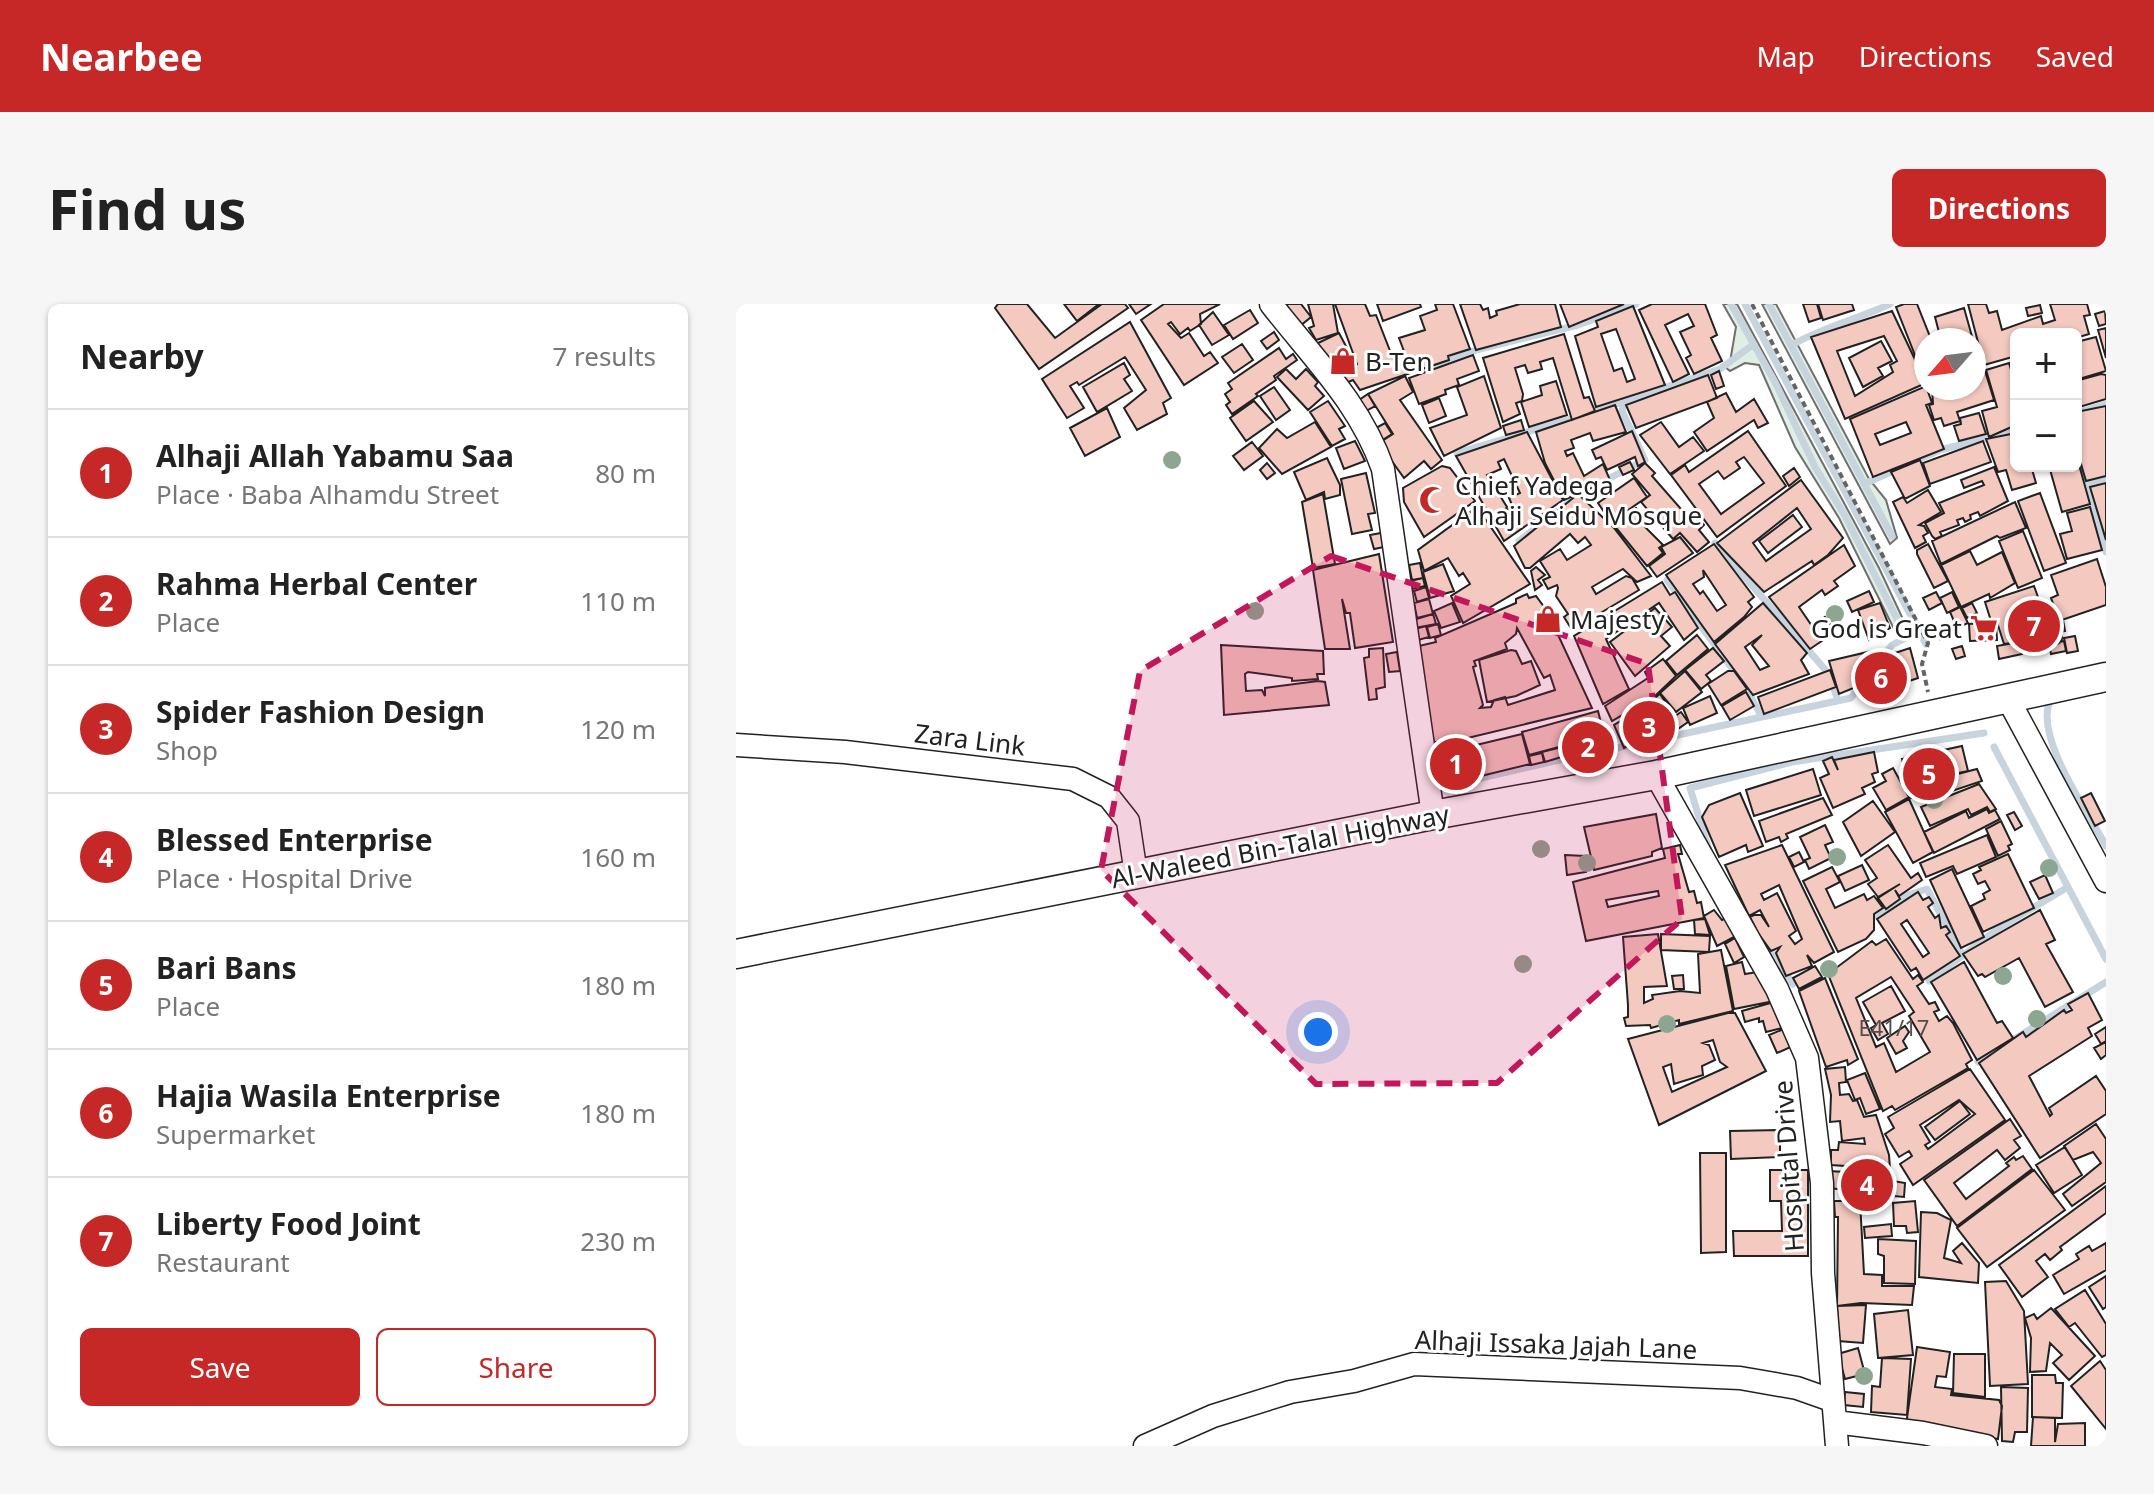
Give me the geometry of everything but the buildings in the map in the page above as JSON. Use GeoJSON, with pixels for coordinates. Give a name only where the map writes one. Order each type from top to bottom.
{"type":"FeatureCollection","features":[{"type":"Feature","properties":{"kind":"street"},"geometry":{"type":"LineString","coordinates":[[1271,304],[1312,350],[1370,433],[1383,469],[1433,815]]}},
{"type":"Feature","properties":{"kind":"street","name":"Al-Waleed Bin-Talal Highway"},"geometry":{"type":"LineString","coordinates":[[736,954],[1433,815],[1656,775],[2106,677]]}},
{"type":"Feature","properties":{"kind":"street"},"geometry":{"type":"LineString","coordinates":[[2008,699],[2106,881]]}},
{"type":"Feature","properties":{"kind":"street","name":"Zara Link"},"geometry":{"type":"LineString","coordinates":[[736,745],[845,752],[1073,779],[1109,797],[1128,821],[1136,874]]}},
{"type":"Feature","properties":{"kind":"street","name":"Hospital Drive"},"geometry":{"type":"LineString","coordinates":[[1656,775],[1777,989],[1807,1058],[1822,1183],[1831,1400],[1837,1446]]}},
{"type":"Feature","properties":{"kind":"street","name":"Alhaji Issaka Jajah Lane"},"geometry":{"type":"LineString","coordinates":[[1145,1446],[1213,1416],[1277,1396],[1354,1381],[1414,1364],[1740,1378],[1797,1388],[1831,1400]]}},
{"type":"Feature","properties":{"kind":"street"},"geometry":{"type":"LineString","coordinates":[[1835,1422],[1923,1433],[1986,1446]]}},
{"type":"Feature","properties":{"kind":"path"},"geometry":{"type":"LineString","coordinates":[[1752,304],[1928,643],[1922,664],[1937,713]]}},
{"type":"Feature","properties":{"kind":"highlighted area"},"geometry":{"type":"Polygon","coordinates":[[[1331,556],[1648,664],[1682,919],[1497,1083],[1316,1084],[1101,870],[1140,671],[1331,556]]]}},
{"type":"Feature","properties":{"kind":"green space"},"geometry":{"type":"Polygon","coordinates":[[[1723,304],[1737,304],[1879,568],[1909,632],[1898,637],[1839,518],[1795,447],[1759,365],[1745,363],[1730,371],[1725,367],[1730,362],[1736,327],[1723,304]]]}},
{"type":"Feature","properties":{"kind":"green space"},"geometry":{"type":"Polygon","coordinates":[[[1762,304],[1776,304],[1869,479],[1886,500],[1897,538],[1890,544],[1762,304]]]}},
{"type":"Feature","properties":{"kind":"waterway"},"geometry":{"type":"LineString","coordinates":[[1423,370],[1476,350],[1578,325],[1636,304]]}},
{"type":"Feature","properties":{"kind":"waterway"},"geometry":{"type":"LineString","coordinates":[[1731,304],[1775,382],[1815,467],[1844,514],[1903,631]]}},
{"type":"Feature","properties":{"kind":"waterway"},"geometry":{"type":"LineString","coordinates":[[1745,304],[1926,644]]}},
{"type":"Feature","properties":{"kind":"waterway"},"geometry":{"type":"LineString","coordinates":[[1769,304],[1892,536]]}},
{"type":"Feature","properties":{"kind":"waterway"},"geometry":{"type":"LineString","coordinates":[[1792,345],[1890,304]]}},
{"type":"Feature","properties":{"kind":"waterway"},"geometry":{"type":"LineString","coordinates":[[1589,413],[1720,369],[1754,344]]}},
{"type":"Feature","properties":{"kind":"waterway"},"geometry":{"type":"LineString","coordinates":[[1602,482],[1645,460],[1622,411],[1625,400]]}},
{"type":"Feature","properties":{"kind":"waterway"},"geometry":{"type":"LineString","coordinates":[[2082,411],[2106,404]]}},
{"type":"Feature","properties":{"kind":"waterway"},"geometry":{"type":"LineString","coordinates":[[1457,453],[1577,417]]}},
{"type":"Feature","properties":{"kind":"waterway"},"geometry":{"type":"LineString","coordinates":[[1864,484],[1940,450],[2010,432]]}},
{"type":"Feature","properties":{"kind":"waterway"},"geometry":{"type":"LineString","coordinates":[[2082,472],[2106,552]]}},
{"type":"Feature","properties":{"kind":"waterway"},"geometry":{"type":"LineString","coordinates":[[2085,485],[2106,478]]}},
{"type":"Feature","properties":{"kind":"waterway"},"geometry":{"type":"LineString","coordinates":[[1519,541],[1584,491]]}},
{"type":"Feature","properties":{"kind":"waterway"},"geometry":{"type":"LineString","coordinates":[[1715,543],[1829,674],[1838,701]]}},
{"type":"Feature","properties":{"kind":"waterway"},"geometry":{"type":"LineString","coordinates":[[1667,580],[1747,689],[1761,716]]}},
{"type":"Feature","properties":{"kind":"waterway"},"geometry":{"type":"LineString","coordinates":[[1872,669],[1892,645],[1919,631]]}},
{"type":"Feature","properties":{"kind":"waterway"},"geometry":{"type":"LineString","coordinates":[[1589,754],[1851,698],[1865,679]]}},
{"type":"Feature","properties":{"kind":"waterway"},"geometry":{"type":"LineString","coordinates":[[2055,700],[2050,701],[2047,716],[2049,734],[2065,774],[2106,846]]}},
{"type":"Feature","properties":{"kind":"waterway"},"geometry":{"type":"LineString","coordinates":[[1709,850],[1690,788],[1792,762],[1984,733]]}},
{"type":"Feature","properties":{"kind":"waterway"},"geometry":{"type":"LineString","coordinates":[[1994,747],[2106,959]]}},
{"type":"Feature","properties":{"kind":"waterway"},"geometry":{"type":"LineString","coordinates":[[1437,774],[1440,785],[1455,784],[1577,756]]}},
{"type":"Feature","properties":{"kind":"waterway"},"geometry":{"type":"LineString","coordinates":[[1929,981],[1999,928],[2068,887]]}},
{"type":"Feature","properties":{"kind":"waterway"},"geometry":{"type":"LineString","coordinates":[[1732,888],[1755,924]]}},
{"type":"Feature","properties":{"kind":"waterway"},"geometry":{"type":"LineString","coordinates":[[1877,916],[1908,895],[1927,889],[1962,954]]}},
{"type":"Feature","properties":{"kind":"waterway"},"geometry":{"type":"LineString","coordinates":[[1768,945],[1793,984]]}},
{"type":"Feature","properties":{"kind":"waterway"},"geometry":{"type":"LineString","coordinates":[[1978,1062],[2106,982]]}},
{"type":"Feature","properties":{"kind":"place","name":"B-Ten"},"geometry":{"type":"Point","coordinates":[1343,361]}},
{"type":"Feature","properties":{"kind":"place","name":"Chief Yadega Alhaji Seidu Mosque"},"geometry":{"type":"Point","coordinates":[1433,500]}},
{"type":"Feature","properties":{"kind":"place","name":"Majesty"},"geometry":{"type":"Point","coordinates":[1548,619]}},
{"type":"Feature","properties":{"kind":"place","name":"Liberty Food Joint"},"geometry":{"type":"Point","coordinates":[2034,626]}},
{"type":"Feature","properties":{"kind":"place","name":"God is Great"},"geometry":{"type":"Point","coordinates":[1984,628]}},
{"type":"Feature","properties":{"kind":"place","name":"Hajia Wasila Enterprise"},"geometry":{"type":"Point","coordinates":[1881,678]}},
{"type":"Feature","properties":{"kind":"place","name":"Spider Fashion Design"},"geometry":{"type":"Point","coordinates":[1649,727]}},
{"type":"Feature","properties":{"kind":"place","name":"Rahma Herbal Center"},"geometry":{"type":"Point","coordinates":[1588,747]}},
{"type":"Feature","properties":{"kind":"place","name":"Alhaji Allah Yabamu Saa"},"geometry":{"type":"Point","coordinates":[1456,764]}},
{"type":"Feature","properties":{"kind":"place","name":"Bari Bans"},"geometry":{"type":"Point","coordinates":[1929,774]}},
{"type":"Feature","properties":{"kind":"place","name":"Blessed Enterprise"},"geometry":{"type":"Point","coordinates":[1867,1185]}}]}
